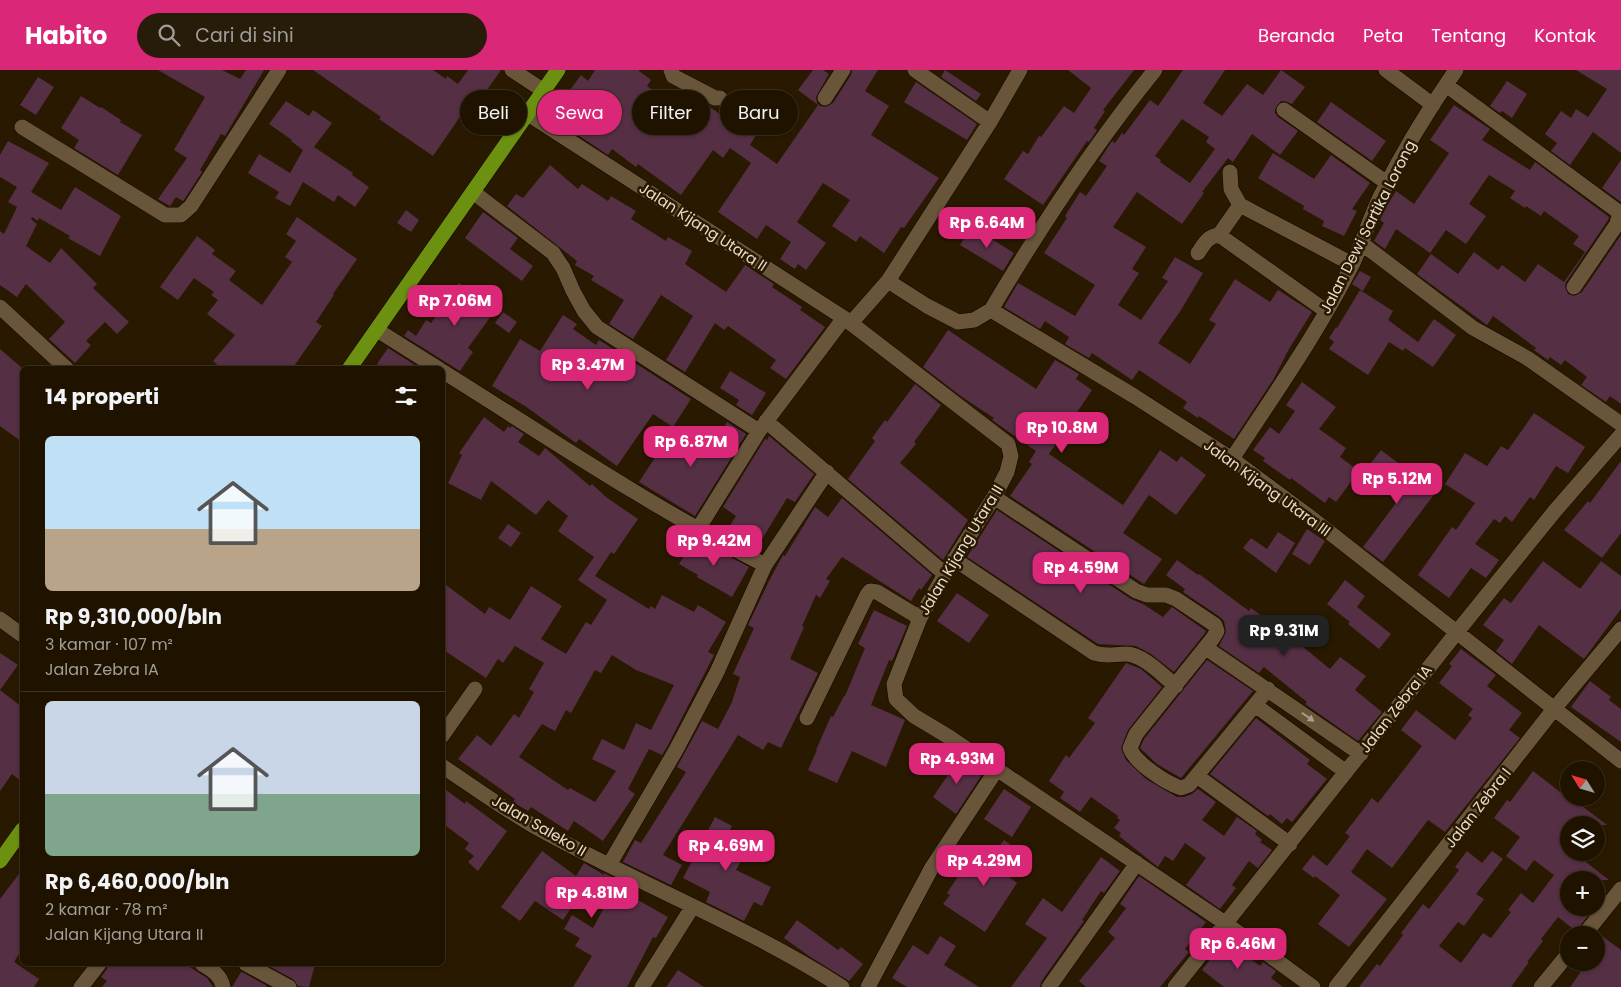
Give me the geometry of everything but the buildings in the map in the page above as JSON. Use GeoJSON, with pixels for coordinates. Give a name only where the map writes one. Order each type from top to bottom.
{"type":"FeatureCollection","features":[{"type":"Feature","properties":{"kind":"highway"},"geometry":{"type":"LineString","coordinates":[[545,90],[558,70]]}},
{"type":"Feature","properties":{"kind":"highway"},"geometry":{"type":"LineString","coordinates":[[351,366],[537,101]]}},
{"type":"Feature","properties":{"kind":"highway"},"geometry":{"type":"LineString","coordinates":[[0,861],[18,846]]}},
{"type":"Feature","properties":{"kind":"street"},"geometry":{"type":"LineString","coordinates":[[22,127],[165,215],[180,215],[191,206],[279,70]]}},
{"type":"Feature","properties":{"kind":"street"},"geometry":{"type":"LineString","coordinates":[[512,70],[542,90]]}},
{"type":"Feature","properties":{"kind":"street"},"geometry":{"type":"LineString","coordinates":[[671,70],[673,76],[715,98],[720,98]]}},
{"type":"Feature","properties":{"kind":"street"},"geometry":{"type":"LineString","coordinates":[[825,98],[843,70]]}},
{"type":"Feature","properties":{"kind":"street"},"geometry":{"type":"LineString","coordinates":[[915,70],[990,122]]}},
{"type":"Feature","properties":{"kind":"street"},"geometry":{"type":"LineString","coordinates":[[698,529],[762,426],[848,321],[888,281],[990,122],[1020,70]]}},
{"type":"Feature","properties":{"kind":"street"},"geometry":{"type":"LineString","coordinates":[[888,281],[927,306],[958,322],[974,320],[991,310],[1086,159],[1155,70]]}},
{"type":"Feature","properties":{"kind":"street"},"geometry":{"type":"LineString","coordinates":[[1386,70],[1433,106]]}},
{"type":"Feature","properties":{"kind":"street","name":"Jalan Dewi Sartika Lorong"},"geometry":{"type":"LineString","coordinates":[[1232,459],[1326,311],[1352,264],[1387,183],[1456,70]]}},
{"type":"Feature","properties":{"kind":"street"},"geometry":{"type":"LineString","coordinates":[[1446,85],[1616,210],[1619,215],[1617,224],[1574,287]]}},
{"type":"Feature","properties":{"kind":"street"},"geometry":{"type":"LineString","coordinates":[[1284,110],[1387,183]]}},
{"type":"Feature","properties":{"kind":"street","name":"Jalan Kijang Utara II"},"geometry":{"type":"LineString","coordinates":[[528,114],[848,321],[1008,444],[1011,456],[1010,463],[994,497],[954,559],[920,618],[894,684],[896,699],[914,716],[949,736],[1226,923],[1313,987]]}},
{"type":"Feature","properties":{"kind":"street"},"geometry":{"type":"LineString","coordinates":[[1230,172],[1231,189],[1240,205],[1352,264]]}},
{"type":"Feature","properties":{"kind":"street"},"geometry":{"type":"LineString","coordinates":[[473,192],[553,253],[563,268],[572,291],[584,311],[597,327],[762,426],[827,472],[882,522],[945,574]]}},
{"type":"Feature","properties":{"kind":"street"},"geometry":{"type":"LineString","coordinates":[[1219,235],[1240,205]]}},
{"type":"Feature","properties":{"kind":"street"},"geometry":{"type":"LineString","coordinates":[[1198,253],[1208,239],[1219,235],[1326,311]]}},
{"type":"Feature","properties":{"kind":"street"},"geometry":{"type":"LineString","coordinates":[[1361,243],[1473,328],[1527,358],[1621,424]]}},
{"type":"Feature","properties":{"kind":"street"},"geometry":{"type":"LineString","coordinates":[[0,307],[64,366]]}},
{"type":"Feature","properties":{"kind":"street","name":"Jalan Kijang Utara III"},"geometry":{"type":"LineString","coordinates":[[991,310],[1134,396],[1232,459],[1306,514],[1621,761]]}},
{"type":"Feature","properties":{"kind":"street"},"geometry":{"type":"LineString","coordinates":[[377,330],[434,366]]}},
{"type":"Feature","properties":{"kind":"street"},"geometry":{"type":"LineString","coordinates":[[445,373],[588,463],[698,529],[765,565]]}},
{"type":"Feature","properties":{"kind":"street","name":"Jalan Zebra IA"},"geometry":{"type":"LineString","coordinates":[[1175,987],[1457,632],[1554,512],[1621,435]]}},
{"type":"Feature","properties":{"kind":"street"},"geometry":{"type":"LineString","coordinates":[[609,865],[676,750],[716,672],[765,565],[827,472]]}},
{"type":"Feature","properties":{"kind":"street"},"geometry":{"type":"LineString","coordinates":[[994,497],[1136,591],[1146,595],[1166,595],[1176,599],[1215,625],[1217,631],[1206,648],[1136,734],[1130,748],[1132,754],[1143,764],[1174,786],[1181,788],[1189,784],[1197,776],[1268,689]]}},
{"type":"Feature","properties":{"kind":"street"},"geometry":{"type":"LineString","coordinates":[[954,559],[1094,653],[1104,656],[1135,655],[1176,686]]}},
{"type":"Feature","properties":{"kind":"street"},"geometry":{"type":"LineString","coordinates":[[807,718],[870,590],[889,598],[920,618]]}},
{"type":"Feature","properties":{"kind":"street"},"geometry":{"type":"LineString","coordinates":[[0,619],[20,634]]}},
{"type":"Feature","properties":{"kind":"street","name":"Jalan Zebra I"},"geometry":{"type":"LineString","coordinates":[[1336,987],[1554,709],[1621,629]]}},
{"type":"Feature","properties":{"kind":"street"},"geometry":{"type":"LineString","coordinates":[[1206,648],[1361,754]]}},
{"type":"Feature","properties":{"kind":"street"},"geometry":{"type":"LineString","coordinates":[[445,732],[476,688]]}},
{"type":"Feature","properties":{"kind":"street"},"geometry":{"type":"LineString","coordinates":[[1255,705],[1346,772]]}},
{"type":"Feature","properties":{"kind":"street","name":"Jalan Saleko II"},"geometry":{"type":"LineString","coordinates":[[445,768],[531,824],[693,906],[818,972],[842,987]]}},
{"type":"Feature","properties":{"kind":"street"},"geometry":{"type":"LineString","coordinates":[[868,987],[931,868],[997,769]]}},
{"type":"Feature","properties":{"kind":"street"},"geometry":{"type":"LineString","coordinates":[[1197,776],[1290,844]]}},
{"type":"Feature","properties":{"kind":"street"},"geometry":{"type":"LineString","coordinates":[[1049,987],[1137,863]]}},
{"type":"Feature","properties":{"kind":"street"},"geometry":{"type":"LineString","coordinates":[[1591,926],[1621,889]]}},
{"type":"Feature","properties":{"kind":"street"},"geometry":{"type":"LineString","coordinates":[[642,987],[693,906]]}},
{"type":"Feature","properties":{"kind":"street"},"geometry":{"type":"LineString","coordinates":[[1542,987],[1560,964]]}},
{"type":"Feature","properties":{"kind":"street"},"geometry":{"type":"LineString","coordinates":[[81,987],[97,966]]}},
{"type":"Feature","properties":{"kind":"street"},"geometry":{"type":"LineString","coordinates":[[250,966],[289,987]]}},
{"type":"Feature","properties":{"kind":"street"},"geometry":{"type":"LineString","coordinates":[[219,968],[222,987]]}}]}
